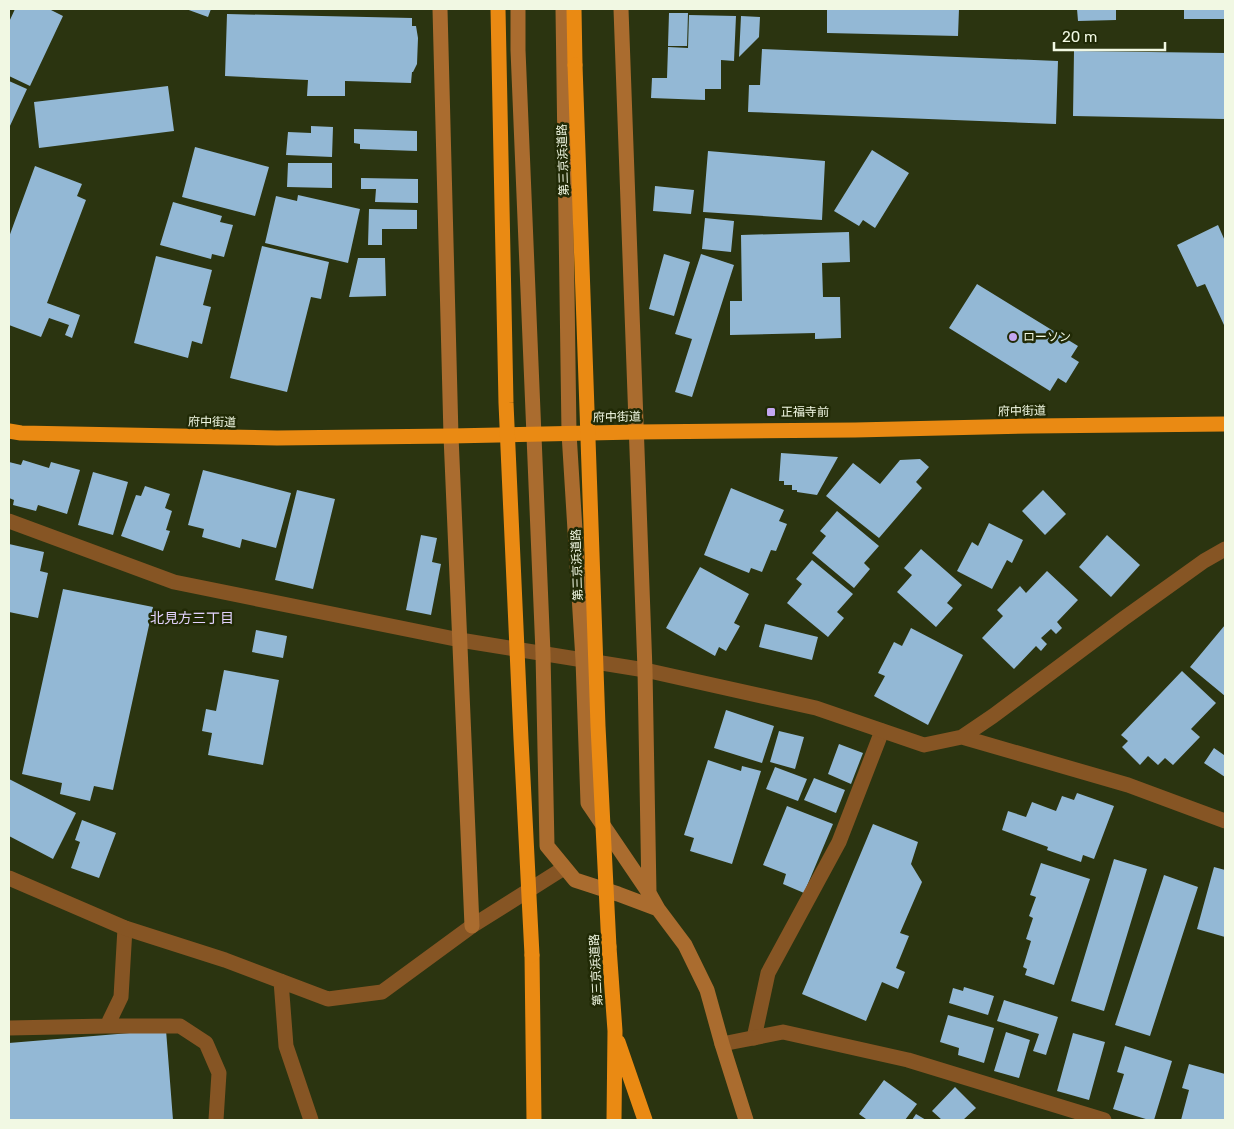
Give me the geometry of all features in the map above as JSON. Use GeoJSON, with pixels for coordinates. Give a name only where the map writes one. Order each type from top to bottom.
{"type":"FeatureCollection","features":[{"type":"Feature","properties":{"kind":"highway"},"geometry":{"type":"LineString","coordinates":[[498,9],[506,403],[532,955],[534,1120]]}},
{"type":"Feature","properties":{"kind":"highway","name":"第三京浜道路"},"geometry":{"type":"LineString","coordinates":[[574,9],[598,726],[614,1031],[614,1120]]}},
{"type":"Feature","properties":{"kind":"highway","name":"府中街道"},"geometry":{"type":"LineString","coordinates":[[9,431],[21,433],[277,438],[1225,424]]}},
{"type":"Feature","properties":{"kind":"highway"},"geometry":{"type":"LineString","coordinates":[[614,1031],[645,1120]]}},
{"type":"Feature","properties":{"kind":"street"},"geometry":{"type":"LineString","coordinates":[[440,9],[451,436],[472,926]]}},
{"type":"Feature","properties":{"kind":"street"},"geometry":{"type":"LineString","coordinates":[[518,9],[518,50],[543,653],[547,846],[575,880],[658,909]]}},
{"type":"Feature","properties":{"kind":"street"},"geometry":{"type":"LineString","coordinates":[[563,9],[569,433],[583,660],[588,803],[658,909],[686,945],[707,990],[746,1120]]}},
{"type":"Feature","properties":{"kind":"street"},"geometry":{"type":"LineString","coordinates":[[621,9],[645,670],[649,893]]}},
{"type":"Feature","properties":{"kind":"street"},"geometry":{"type":"LineString","coordinates":[[9,521],[174,582],[460,640],[645,670],[816,708],[924,745],[962,737],[1204,561],[1225,549]]}},
{"type":"Feature","properties":{"kind":"street"},"geometry":{"type":"LineString","coordinates":[[754,1038],[768,973],[839,842],[882,730]]}},
{"type":"Feature","properties":{"kind":"street"},"geometry":{"type":"LineString","coordinates":[[962,737],[1128,785],[1225,821]]}},
{"type":"Feature","properties":{"kind":"street"},"geometry":{"type":"LineString","coordinates":[[9,878],[125,928],[226,960],[328,999],[382,992],[472,926],[564,868]]}},
{"type":"Feature","properties":{"kind":"street"},"geometry":{"type":"LineString","coordinates":[[107,1026],[121,997],[125,928]]}},
{"type":"Feature","properties":{"kind":"street"},"geometry":{"type":"LineString","coordinates":[[281,981],[286,1046],[311,1120]]}},
{"type":"Feature","properties":{"kind":"street"},"geometry":{"type":"LineString","coordinates":[[9,1028],[180,1026],[206,1043],[219,1073],[216,1120]]}},
{"type":"Feature","properties":{"kind":"street"},"geometry":{"type":"LineString","coordinates":[[722,1044],[783,1032],[908,1060],[1104,1120]]}},
{"type":"Feature","properties":{"kind":"building"},"geometry":{"type":"Polygon","coordinates":[[[15,9],[49,9],[63,16],[30,86],[9,76],[9,22],[15,9]]]}},
{"type":"Feature","properties":{"kind":"building"},"geometry":{"type":"Polygon","coordinates":[[[186,9],[211,9],[208,17],[186,9]]]}},
{"type":"Feature","properties":{"kind":"building"},"geometry":{"type":"Polygon","coordinates":[[[827,9],[959,9],[958,36],[827,33],[827,9]]]}},
{"type":"Feature","properties":{"kind":"building"},"geometry":{"type":"Polygon","coordinates":[[[1077,9],[1116,9],[1116,20],[1078,21],[1077,9]]]}},
{"type":"Feature","properties":{"kind":"building"},"geometry":{"type":"Polygon","coordinates":[[[1184,9],[1225,9],[1225,19],[1184,19],[1184,9]]]}},
{"type":"Feature","properties":{"kind":"building"},"geometry":{"type":"Polygon","coordinates":[[[669,13],[688,13],[687,46],[668,46],[669,13]]]}},
{"type":"Feature","properties":{"kind":"building"},"geometry":{"type":"Polygon","coordinates":[[[227,14],[412,18],[412,26],[416,26],[418,38],[417,64],[412,72],[411,83],[345,81],[345,96],[307,96],[308,80],[225,76],[227,14]]]}},
{"type":"Feature","properties":{"kind":"building"},"geometry":{"type":"Polygon","coordinates":[[[689,15],[736,16],[734,61],[721,60],[721,89],[705,89],[705,100],[651,98],[652,78],[667,78],[668,47],[688,48],[689,15]]]}},
{"type":"Feature","properties":{"kind":"building"},"geometry":{"type":"Polygon","coordinates":[[[741,16],[760,17],[759,37],[739,57],[741,16]]]}},
{"type":"Feature","properties":{"kind":"building"},"geometry":{"type":"Polygon","coordinates":[[[762,49],[1058,61],[1056,124],[748,112],[749,85],[760,85],[762,49]]]}},
{"type":"Feature","properties":{"kind":"building"},"geometry":{"type":"Polygon","coordinates":[[[1074,51],[1225,53],[1225,119],[1073,116],[1074,51]]]}},
{"type":"Feature","properties":{"kind":"building"},"geometry":{"type":"Polygon","coordinates":[[[9,81],[27,89],[9,128],[9,81]]]}},
{"type":"Feature","properties":{"kind":"building"},"geometry":{"type":"Polygon","coordinates":[[[168,86],[174,131],[39,148],[34,102],[168,86]]]}},
{"type":"Feature","properties":{"kind":"building"},"geometry":{"type":"Polygon","coordinates":[[[311,126],[333,127],[332,157],[286,155],[288,132],[311,133],[311,126]]]}},
{"type":"Feature","properties":{"kind":"building"},"geometry":{"type":"Polygon","coordinates":[[[354,129],[417,131],[417,151],[360,149],[360,144],[354,143],[354,129]]]}},
{"type":"Feature","properties":{"kind":"building"},"geometry":{"type":"Polygon","coordinates":[[[195,147],[269,167],[255,216],[182,197],[195,147]]]}},
{"type":"Feature","properties":{"kind":"building"},"geometry":{"type":"Polygon","coordinates":[[[872,150],[909,173],[875,228],[863,220],[859,226],[834,211],[872,150]]]}},
{"type":"Feature","properties":{"kind":"building"},"geometry":{"type":"Polygon","coordinates":[[[708,151],[825,161],[822,220],[703,212],[708,151]]]}},
{"type":"Feature","properties":{"kind":"building"},"geometry":{"type":"Polygon","coordinates":[[[288,163],[332,163],[332,188],[287,187],[288,163]]]}},
{"type":"Feature","properties":{"kind":"building"},"geometry":{"type":"Polygon","coordinates":[[[35,166],[82,184],[77,196],[86,200],[47,303],[80,315],[72,338],[65,335],[69,325],[49,318],[41,337],[9,325],[9,237],[35,166]]]}},
{"type":"Feature","properties":{"kind":"building"},"geometry":{"type":"Polygon","coordinates":[[[361,178],[418,179],[418,203],[375,202],[376,189],[361,189],[361,178]]]}},
{"type":"Feature","properties":{"kind":"building"},"geometry":{"type":"Polygon","coordinates":[[[655,186],[694,190],[691,214],[653,211],[655,186]]]}},
{"type":"Feature","properties":{"kind":"building"},"geometry":{"type":"Polygon","coordinates":[[[298,195],[360,209],[348,263],[265,243],[276,196],[297,201],[298,195]]]}},
{"type":"Feature","properties":{"kind":"building"},"geometry":{"type":"Polygon","coordinates":[[[173,202],[222,216],[220,222],[233,225],[224,257],[212,254],[211,259],[160,245],[173,202]]]}},
{"type":"Feature","properties":{"kind":"building"},"geometry":{"type":"Polygon","coordinates":[[[369,209],[417,210],[417,229],[382,229],[382,245],[368,245],[369,209]]]}},
{"type":"Feature","properties":{"kind":"building"},"geometry":{"type":"Polygon","coordinates":[[[705,218],[734,221],[731,252],[702,249],[705,218]]]}},
{"type":"Feature","properties":{"kind":"building"},"geometry":{"type":"Polygon","coordinates":[[[1218,225],[1225,241],[1224,325],[1205,284],[1197,287],[1177,245],[1218,225]]]}},
{"type":"Feature","properties":{"kind":"building"},"geometry":{"type":"Polygon","coordinates":[[[849,232],[850,262],[822,263],[823,297],[840,297],[841,338],[815,339],[815,333],[730,335],[730,301],[742,301],[741,235],[849,232]]]}},
{"type":"Feature","properties":{"kind":"building"},"geometry":{"type":"Polygon","coordinates":[[[262,246],[329,262],[321,299],[311,297],[287,392],[230,378],[262,246]]]}},
{"type":"Feature","properties":{"kind":"building"},"geometry":{"type":"Polygon","coordinates":[[[664,254],[690,262],[674,316],[649,309],[664,254]]]}},
{"type":"Feature","properties":{"kind":"building"},"geometry":{"type":"Polygon","coordinates":[[[701,254],[734,265],[692,397],[675,392],[692,339],[675,334],[701,254]]]}},
{"type":"Feature","properties":{"kind":"building"},"geometry":{"type":"Polygon","coordinates":[[[156,256],[212,270],[203,305],[211,307],[202,344],[192,341],[188,358],[134,343],[156,256]]]}},
{"type":"Feature","properties":{"kind":"building"},"geometry":{"type":"Polygon","coordinates":[[[358,258],[385,258],[386,296],[349,297],[358,258]]]}},
{"type":"Feature","properties":{"kind":"building","name":"ローソン"},"geometry":{"type":"Polygon","coordinates":[[[977,284],[1078,346],[1071,357],[1079,362],[1066,383],[1058,378],[1050,391],[949,328],[977,284]]]}},
{"type":"Feature","properties":{"kind":"building"},"geometry":{"type":"Polygon","coordinates":[[[781,453],[838,457],[817,495],[797,492],[797,490],[792,490],[792,485],[784,485],[784,481],[779,481],[781,453]]]}},
{"type":"Feature","properties":{"kind":"building"},"geometry":{"type":"Polygon","coordinates":[[[920,459],[929,467],[916,482],[922,488],[879,538],[826,496],[853,463],[880,484],[900,460],[920,459]]]}},
{"type":"Feature","properties":{"kind":"building"},"geometry":{"type":"Polygon","coordinates":[[[23,460],[49,468],[51,462],[80,470],[67,514],[38,505],[36,511],[13,505],[14,500],[9,498],[9,462],[21,465],[23,460]]]}},
{"type":"Feature","properties":{"kind":"building"},"geometry":{"type":"Polygon","coordinates":[[[203,470],[291,493],[276,548],[242,539],[240,548],[202,537],[204,529],[188,525],[203,470]]]}},
{"type":"Feature","properties":{"kind":"building"},"geometry":{"type":"Polygon","coordinates":[[[93,472],[128,482],[113,535],[78,525],[93,472]]]}},
{"type":"Feature","properties":{"kind":"building"},"geometry":{"type":"Polygon","coordinates":[[[145,486],[170,494],[165,508],[172,511],[166,530],[170,531],[163,551],[121,536],[136,495],[141,496],[145,486]]]}},
{"type":"Feature","properties":{"kind":"building"},"geometry":{"type":"Polygon","coordinates":[[[731,488],[784,510],[779,521],[787,524],[776,551],[771,550],[762,572],[751,568],[749,573],[704,555],[731,488]]]}},
{"type":"Feature","properties":{"kind":"building"},"geometry":{"type":"Polygon","coordinates":[[[297,490],[335,499],[313,589],[275,580],[297,490]]]}},
{"type":"Feature","properties":{"kind":"building"},"geometry":{"type":"Polygon","coordinates":[[[1043,490],[1066,514],[1045,535],[1022,511],[1043,490]]]}},
{"type":"Feature","properties":{"kind":"building"},"geometry":{"type":"Polygon","coordinates":[[[837,511],[879,546],[864,563],[870,569],[854,588],[812,553],[826,536],[820,531],[837,511]]]}},
{"type":"Feature","properties":{"kind":"building"},"geometry":{"type":"Polygon","coordinates":[[[989,523],[1023,540],[1012,563],[1007,560],[992,589],[957,571],[972,542],[978,546],[989,523]]]}},
{"type":"Feature","properties":{"kind":"building"},"geometry":{"type":"Polygon","coordinates":[[[421,535],[437,538],[432,562],[441,564],[431,615],[406,610],[421,535]]]}},
{"type":"Feature","properties":{"kind":"building"},"geometry":{"type":"Polygon","coordinates":[[[1107,535],[1140,565],[1111,597],[1079,567],[1107,535]]]}},
{"type":"Feature","properties":{"kind":"building"},"geometry":{"type":"Polygon","coordinates":[[[9,544],[44,552],[40,571],[48,573],[38,618],[9,612],[9,544]]]}},
{"type":"Feature","properties":{"kind":"building"},"geometry":{"type":"Polygon","coordinates":[[[921,549],[962,585],[947,603],[953,608],[936,627],[897,592],[912,575],[904,568],[921,549]]]}},
{"type":"Feature","properties":{"kind":"building"},"geometry":{"type":"Polygon","coordinates":[[[812,560],[853,594],[837,612],[844,618],[828,637],[787,603],[802,584],[796,579],[812,560]]]}},
{"type":"Feature","properties":{"kind":"building"},"geometry":{"type":"Polygon","coordinates":[[[700,567],[749,594],[734,623],[740,626],[726,651],[719,647],[715,656],[666,628],[700,567]]]}},
{"type":"Feature","properties":{"kind":"building"},"geometry":{"type":"Polygon","coordinates":[[[1047,571],[1078,600],[1057,622],[1062,628],[1056,634],[1051,629],[1041,638],[1047,644],[1041,651],[1036,646],[1014,669],[982,638],[1003,616],[997,610],[1020,586],[1026,593],[1047,571]]]}},
{"type":"Feature","properties":{"kind":"building"},"geometry":{"type":"Polygon","coordinates":[[[63,589],[153,607],[113,790],[94,786],[90,801],[60,794],[62,783],[22,774],[63,589]]]}},
{"type":"Feature","properties":{"kind":"building"},"geometry":{"type":"Polygon","coordinates":[[[765,624],[818,637],[812,660],[759,647],[765,624]]]}},
{"type":"Feature","properties":{"kind":"building"},"geometry":{"type":"Polygon","coordinates":[[[1225,625],[1225,696],[1190,667],[1225,625]]]}},
{"type":"Feature","properties":{"kind":"building"},"geometry":{"type":"Polygon","coordinates":[[[911,628],[963,655],[928,725],[874,696],[885,676],[878,673],[894,642],[902,646],[911,628]]]}},
{"type":"Feature","properties":{"kind":"building"},"geometry":{"type":"Polygon","coordinates":[[[256,630],[287,636],[283,658],[252,652],[256,630]]]}},
{"type":"Feature","properties":{"kind":"building"},"geometry":{"type":"Polygon","coordinates":[[[224,670],[279,680],[263,765],[208,755],[212,733],[202,731],[206,709],[216,711],[224,670]]]}},
{"type":"Feature","properties":{"kind":"building"},"geometry":{"type":"Polygon","coordinates":[[[1182,671],[1216,703],[1191,729],[1200,737],[1173,765],[1165,758],[1158,765],[1148,756],[1140,765],[1122,747],[1128,741],[1121,735],[1182,671]]]}},
{"type":"Feature","properties":{"kind":"building"},"geometry":{"type":"Polygon","coordinates":[[[726,710],[774,726],[762,763],[714,748],[726,710]]]}},
{"type":"Feature","properties":{"kind":"building"},"geometry":{"type":"Polygon","coordinates":[[[779,731],[804,737],[795,769],[770,762],[779,731]]]}},
{"type":"Feature","properties":{"kind":"building"},"geometry":{"type":"Polygon","coordinates":[[[839,744],[863,753],[851,784],[828,774],[839,744]]]}},
{"type":"Feature","properties":{"kind":"building"},"geometry":{"type":"Polygon","coordinates":[[[1214,748],[1224,755],[1225,753],[1225,777],[1204,763],[1214,748]]]}},
{"type":"Feature","properties":{"kind":"building"},"geometry":{"type":"Polygon","coordinates":[[[708,760],[741,771],[742,766],[761,771],[732,864],[690,851],[694,838],[684,835],[708,760]]]}},
{"type":"Feature","properties":{"kind":"building"},"geometry":{"type":"Polygon","coordinates":[[[775,767],[807,779],[798,801],[766,789],[775,767]]]}},
{"type":"Feature","properties":{"kind":"building"},"geometry":{"type":"Polygon","coordinates":[[[814,778],[845,790],[836,813],[804,800],[814,778]]]}},
{"type":"Feature","properties":{"kind":"building"},"geometry":{"type":"Polygon","coordinates":[[[9,779],[76,813],[53,859],[9,836],[9,779]]]}},
{"type":"Feature","properties":{"kind":"building"},"geometry":{"type":"Polygon","coordinates":[[[1077,793],[1114,806],[1094,859],[1083,855],[1081,862],[1047,850],[1048,847],[1002,830],[1008,811],[1026,817],[1032,802],[1056,811],[1062,796],[1074,800],[1077,793]]]}},
{"type":"Feature","properties":{"kind":"building"},"geometry":{"type":"Polygon","coordinates":[[[787,806],[833,824],[804,893],[783,884],[786,874],[763,865],[787,806]]]}},
{"type":"Feature","properties":{"kind":"building"},"geometry":{"type":"Polygon","coordinates":[[[82,820],[116,833],[99,878],[71,868],[80,842],[75,840],[82,820]]]}},
{"type":"Feature","properties":{"kind":"building"},"geometry":{"type":"Polygon","coordinates":[[[873,824],[918,842],[911,864],[922,882],[900,933],[909,936],[896,968],[905,972],[898,989],[882,982],[866,1021],[802,994],[873,824]]]}},
{"type":"Feature","properties":{"kind":"building"},"geometry":{"type":"Polygon","coordinates":[[[1114,859],[1147,869],[1104,1011],[1071,1001],[1114,859]]]}},
{"type":"Feature","properties":{"kind":"building"},"geometry":{"type":"Polygon","coordinates":[[[1041,863],[1090,879],[1054,985],[1025,975],[1027,969],[1023,967],[1031,941],[1026,939],[1033,918],[1029,916],[1036,897],[1030,895],[1041,863]]]}},
{"type":"Feature","properties":{"kind":"building"},"geometry":{"type":"Polygon","coordinates":[[[1214,867],[1225,870],[1225,937],[1197,929],[1214,867]]]}},
{"type":"Feature","properties":{"kind":"building"},"geometry":{"type":"Polygon","coordinates":[[[1164,875],[1198,887],[1150,1036],[1115,1025],[1164,875]]]}},
{"type":"Feature","properties":{"kind":"building"},"geometry":{"type":"Polygon","coordinates":[[[964,987],[994,996],[988,1015],[949,1003],[953,988],[963,991],[964,987]]]}},
{"type":"Feature","properties":{"kind":"building"},"geometry":{"type":"Polygon","coordinates":[[[1004,1000],[1058,1017],[1046,1055],[1033,1051],[1039,1034],[997,1021],[1004,1000]]]}},
{"type":"Feature","properties":{"kind":"building"},"geometry":{"type":"Polygon","coordinates":[[[948,1015],[994,1028],[984,1063],[958,1055],[959,1048],[940,1042],[948,1015]]]}},
{"type":"Feature","properties":{"kind":"building"},"geometry":{"type":"Polygon","coordinates":[[[166,1030],[173,1120],[9,1120],[9,1043],[166,1030]]]}},
{"type":"Feature","properties":{"kind":"building"},"geometry":{"type":"Polygon","coordinates":[[[1006,1032],[1030,1040],[1019,1078],[994,1071],[1006,1032]]]}},
{"type":"Feature","properties":{"kind":"building"},"geometry":{"type":"Polygon","coordinates":[[[1073,1033],[1105,1042],[1089,1100],[1057,1091],[1073,1033]]]}},
{"type":"Feature","properties":{"kind":"building"},"geometry":{"type":"Polygon","coordinates":[[[1125,1046],[1172,1061],[1154,1120],[1113,1109],[1124,1074],[1117,1072],[1125,1046]]]}},
{"type":"Feature","properties":{"kind":"building"},"geometry":{"type":"Polygon","coordinates":[[[1189,1064],[1225,1074],[1225,1120],[1181,1120],[1189,1090],[1182,1088],[1189,1064]]]}},
{"type":"Feature","properties":{"kind":"building"},"geometry":{"type":"Polygon","coordinates":[[[884,1080],[917,1104],[905,1120],[864,1120],[866,1119],[859,1114],[884,1080]]]}},
{"type":"Feature","properties":{"kind":"building"},"geometry":{"type":"Polygon","coordinates":[[[955,1087],[976,1108],[963,1120],[942,1120],[932,1111],[955,1087]]]}},
{"type":"Feature","properties":{"kind":"building"},"geometry":{"type":"Polygon","coordinates":[[[916,1114],[926,1120],[912,1120],[916,1114]]]}},
{"type":"Feature","properties":{"kind":"place","name":"ローソン"},"geometry":{"type":"Point","coordinates":[1013,337]}},
{"type":"Feature","properties":{"kind":"place","name":"正福寺前"},"geometry":{"type":"Point","coordinates":[771,412]}},
{"type":"Feature","properties":{"kind":"district","name":"北見方三丁目"},"geometry":{"type":"Point","coordinates":[192,618]}}]}
